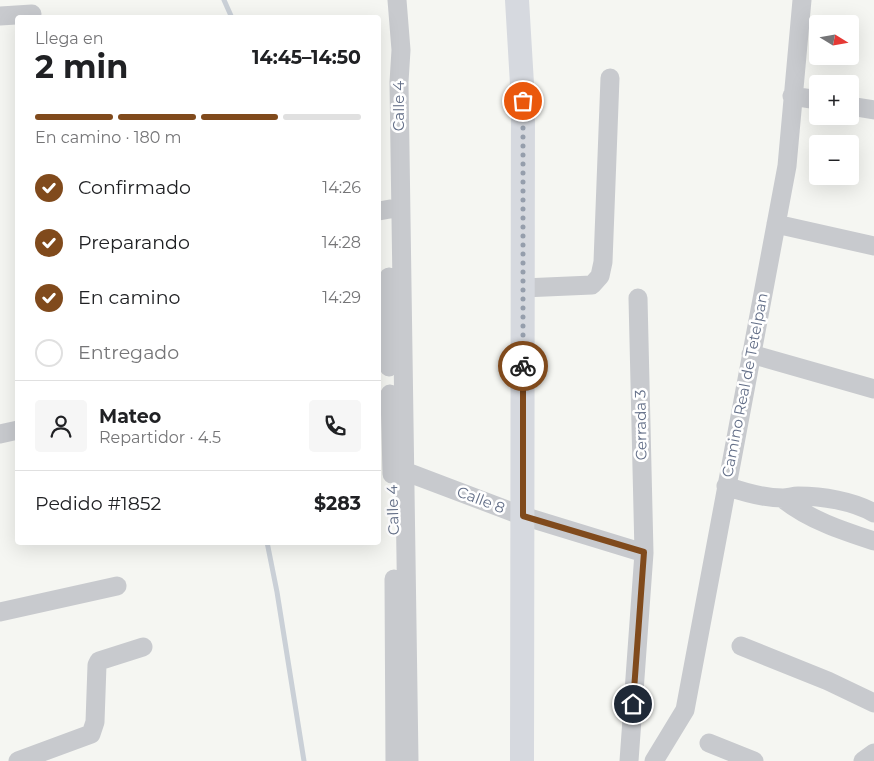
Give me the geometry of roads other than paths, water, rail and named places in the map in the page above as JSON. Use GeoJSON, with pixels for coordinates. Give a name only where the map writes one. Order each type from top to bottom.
{"type":"FeatureCollection","features":[{"type":"Feature","properties":{"kind":"main road"},"geometry":{"type":"LineString","coordinates":[[517,0],[523,101],[522,761]]}},
{"type":"Feature","properties":{"kind":"street","name":"Calle 4"},"geometry":{"type":"LineString","coordinates":[[395,761],[392,471],[401,50],[397,0]]}},
{"type":"Feature","properties":{"kind":"street","name":"Camino Real de Tetelpan"},"geometry":{"type":"LineString","coordinates":[[654,761],[686,710],[726,486],[787,166],[802,0]]}},
{"type":"Feature","properties":{"kind":"street"},"geometry":{"type":"LineString","coordinates":[[0,16],[32,11]]}},
{"type":"Feature","properties":{"kind":"street","name":"Calle 4"},"geometry":{"type":"LineString","coordinates":[[401,50],[392,71],[385,210],[383,316],[409,761]]}},
{"type":"Feature","properties":{"kind":"street"},"geometry":{"type":"LineString","coordinates":[[524,288],[592,285],[600,276],[603,262],[610,78]]}},
{"type":"Feature","properties":{"kind":"street"},"geometry":{"type":"LineString","coordinates":[[792,96],[809,99]]}},
{"type":"Feature","properties":{"kind":"street"},"geometry":{"type":"LineString","coordinates":[[859,108],[874,110]]}},
{"type":"Feature","properties":{"kind":"street"},"geometry":{"type":"LineString","coordinates":[[776,224],[874,246]]}},
{"type":"Feature","properties":{"kind":"street","name":"Cerrada 3"},"geometry":{"type":"LineString","coordinates":[[629,761],[644,552],[638,298]]}},
{"type":"Feature","properties":{"kind":"street"},"geometry":{"type":"LineString","coordinates":[[751,354],[874,389]]}},
{"type":"Feature","properties":{"kind":"street"},"geometry":{"type":"LineString","coordinates":[[0,434],[15,431]]}},
{"type":"Feature","properties":{"kind":"street","name":"Calle 8"},"geometry":{"type":"LineString","coordinates":[[392,471],[523,516],[644,552]]}},
{"type":"Feature","properties":{"kind":"street"},"geometry":{"type":"LineString","coordinates":[[726,486],[741,491],[782,498],[799,496],[826,499],[854,505],[874,513]]}},
{"type":"Feature","properties":{"kind":"street"},"geometry":{"type":"LineString","coordinates":[[782,498],[792,507],[845,531],[874,541]]}},
{"type":"Feature","properties":{"kind":"street"},"geometry":{"type":"LineString","coordinates":[[845,531],[854,505]]}},
{"type":"Feature","properties":{"kind":"street"},"geometry":{"type":"LineString","coordinates":[[0,612],[117,586]]}},
{"type":"Feature","properties":{"kind":"street"},"geometry":{"type":"LineString","coordinates":[[741,646],[828,681],[874,702]]}},
{"type":"Feature","properties":{"kind":"street"},"geometry":{"type":"LineString","coordinates":[[18,761],[91,734],[95,722],[97,665],[99,661],[143,647]]}},
{"type":"Feature","properties":{"kind":"street"},"geometry":{"type":"LineString","coordinates":[[709,743],[754,761]]}},
{"type":"Feature","properties":{"kind":"street"},"geometry":{"type":"LineString","coordinates":[[863,761],[874,753]]}},
{"type":"Feature","properties":{"kind":"waterway"},"geometry":{"type":"LineString","coordinates":[[224,0],[231,15]]}},
{"type":"Feature","properties":{"kind":"waterway"},"geometry":{"type":"LineString","coordinates":[[268,545],[304,761]]}}]}
